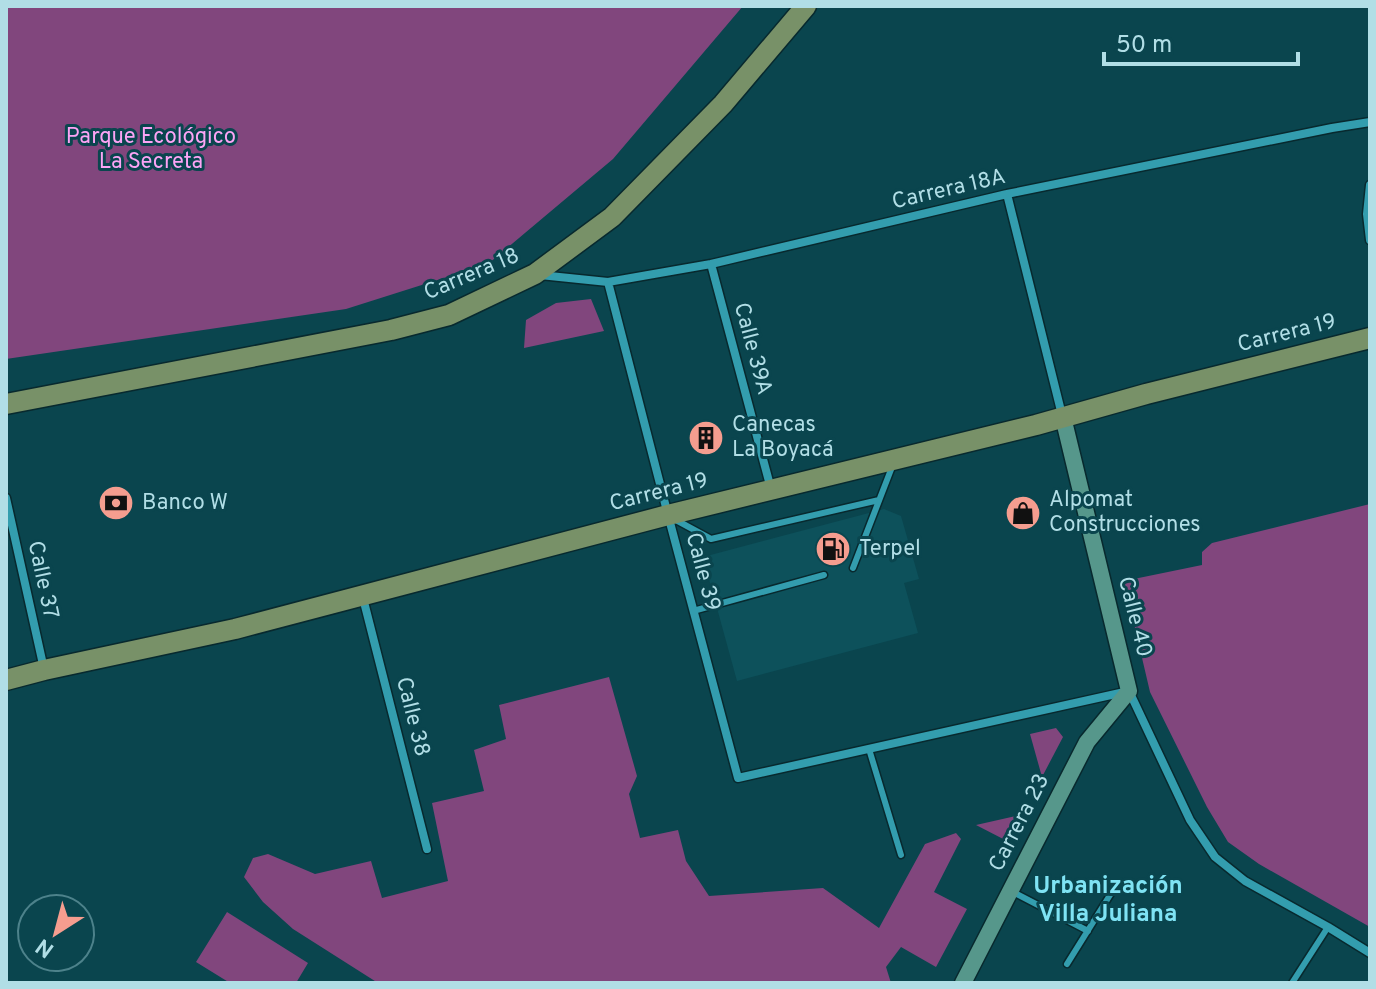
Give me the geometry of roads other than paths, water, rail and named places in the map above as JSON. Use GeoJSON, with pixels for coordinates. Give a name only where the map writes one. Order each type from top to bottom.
{"type":"FeatureCollection","features":[{"type":"Feature","properties":{"kind":"main road","name":"Carrera 18"},"geometry":{"type":"LineString","coordinates":[[6,404],[391,330],[449,315],[535,274],[612,217],[723,104],[806,6]]}},
{"type":"Feature","properties":{"kind":"main road","name":"Carrera 19"},"geometry":{"type":"LineString","coordinates":[[6,680],[235,629],[668,515],[1370,338]]}},
{"type":"Feature","properties":{"kind":"street","name":"Carrera 18A"},"geometry":{"type":"LineString","coordinates":[[535,274],[608,282],[711,264],[1007,194],[1370,122]]}},
{"type":"Feature","properties":{"kind":"street"},"geometry":{"type":"LineString","coordinates":[[1370,185],[1367,214],[1370,240]]}},
{"type":"Feature","properties":{"kind":"street","name":"Calle 40"},"geometry":{"type":"LineString","coordinates":[[1007,194],[1129,691],[1190,820],[1215,857],[1245,881],[1370,953]]}},
{"type":"Feature","properties":{"kind":"street","name":"Calle 39A"},"geometry":{"type":"LineString","coordinates":[[711,264],[771,490]]}},
{"type":"Feature","properties":{"kind":"street","name":"Calle 39"},"geometry":{"type":"LineString","coordinates":[[608,282],[738,778],[869,749]]}},
{"type":"Feature","properties":{"kind":"street","name":"Calle 37"},"geometry":{"type":"LineString","coordinates":[[6,498],[44,670]]}},
{"type":"Feature","properties":{"kind":"street","name":"Calle 38"},"geometry":{"type":"LineString","coordinates":[[362,594],[427,849]]}},
{"type":"Feature","properties":{"kind":"street"},"geometry":{"type":"LineString","coordinates":[[869,749],[1129,691]]}},
{"type":"Feature","properties":{"kind":"street","name":"Carrera 23"},"geometry":{"type":"LineString","coordinates":[[963,983],[1087,742],[1129,691]]}},
{"type":"Feature","properties":{"kind":"lane"},"geometry":{"type":"LineString","coordinates":[[853,568],[894,459]]}},
{"type":"Feature","properties":{"kind":"lane"},"geometry":{"type":"LineString","coordinates":[[668,515],[711,539],[879,500]]}},
{"type":"Feature","properties":{"kind":"lane"},"geometry":{"type":"LineString","coordinates":[[693,611],[824,575]]}},
{"type":"Feature","properties":{"kind":"lane"},"geometry":{"type":"LineString","coordinates":[[869,749],[901,855]]}},
{"type":"Feature","properties":{"kind":"lane"},"geometry":{"type":"LineString","coordinates":[[1067,964],[1115,887]]}},
{"type":"Feature","properties":{"kind":"lane"},"geometry":{"type":"LineString","coordinates":[[1010,890],[1088,931]]}},
{"type":"Feature","properties":{"kind":"lane"},"geometry":{"type":"LineString","coordinates":[[1292,983],[1328,927]]}},
{"type":"Feature","properties":{"kind":"place","name":"Canecas La Boyacá"},"geometry":{"type":"Point","coordinates":[706,438]}},
{"type":"Feature","properties":{"kind":"place","name":"Banco W"},"geometry":{"type":"Point","coordinates":[116,503]}},
{"type":"Feature","properties":{"kind":"place","name":"Alpomat Construcciones"},"geometry":{"type":"Point","coordinates":[1023,513]}},
{"type":"Feature","properties":{"kind":"place","name":"Terpel"},"geometry":{"type":"Point","coordinates":[833,549]}},
{"type":"Feature","properties":{"kind":"district","name":"Urbanización Villa Juliana"},"geometry":{"type":"Point","coordinates":[1108,901]}},
{"type":"Feature","properties":{"kind":"park label","name":"Parque Ecológico La Secreta"},"geometry":{"type":"Point","coordinates":[151,150]}}]}
